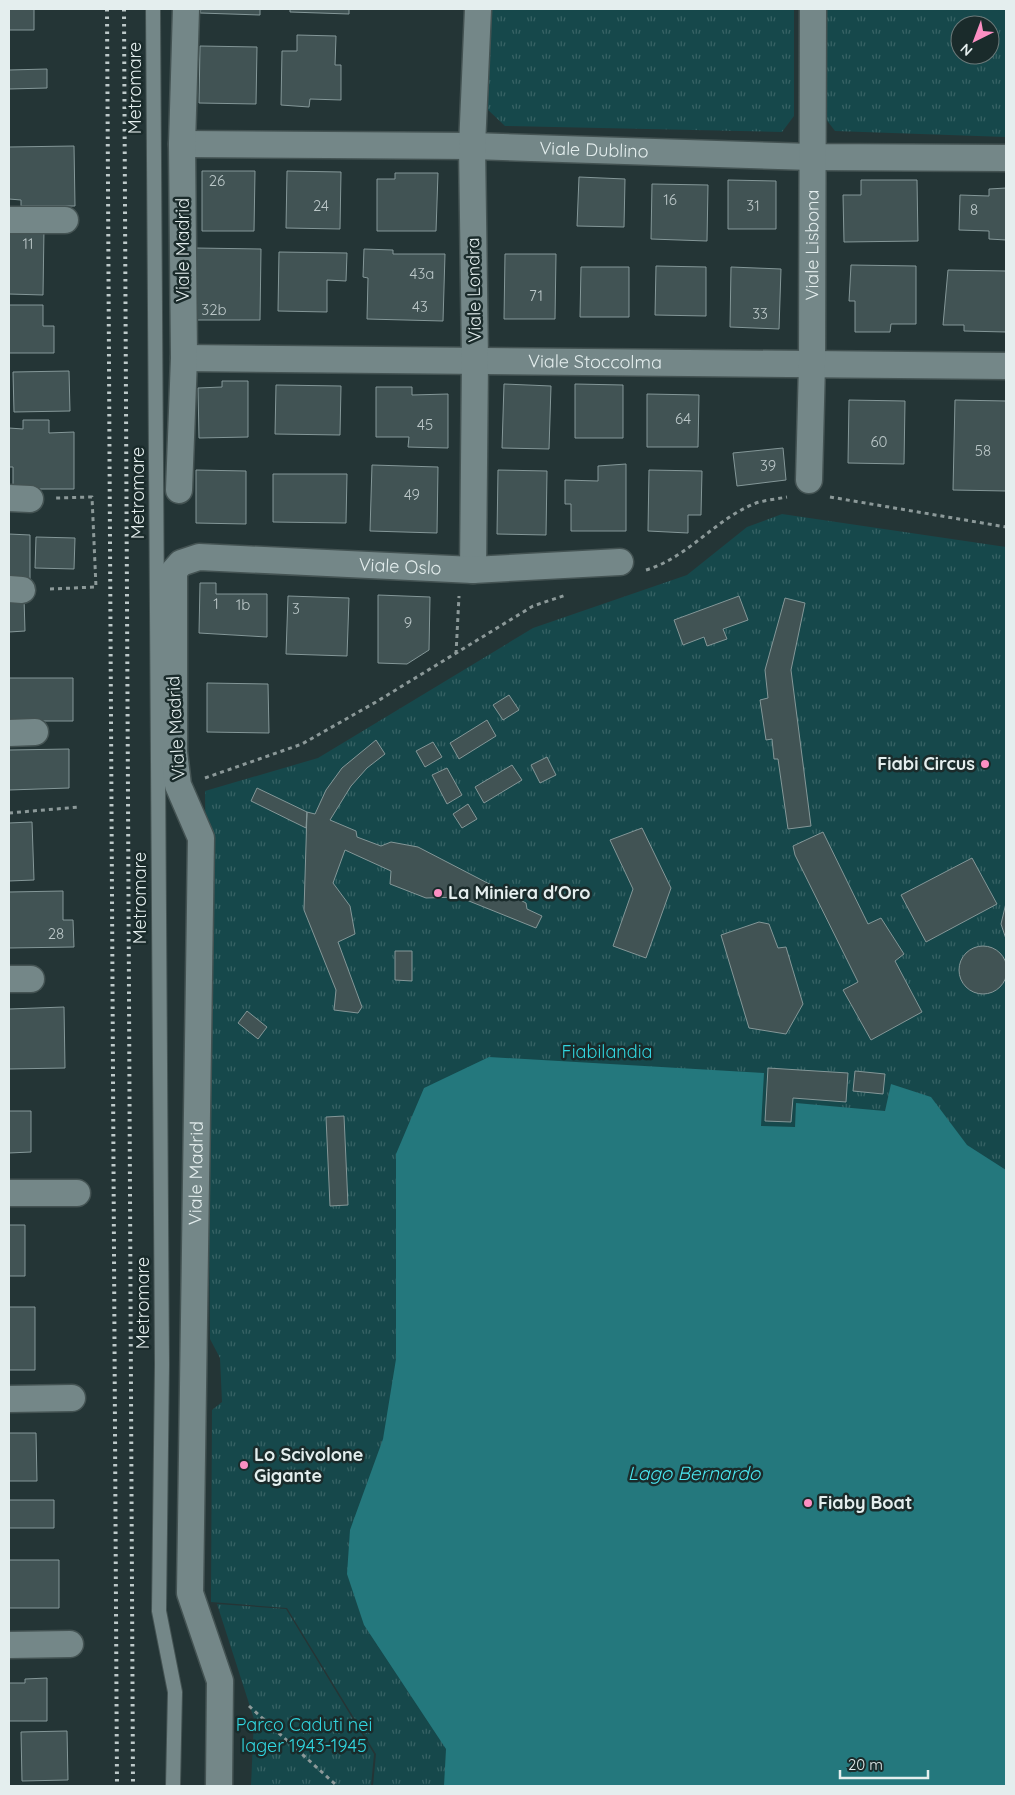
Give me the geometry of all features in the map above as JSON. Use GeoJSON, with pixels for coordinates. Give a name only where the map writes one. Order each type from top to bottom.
{"type":"FeatureCollection","features":[{"type":"Feature","properties":{"kind":"street","name":"Viale Madrid"},"geometry":{"type":"LineString","coordinates":[[179,490],[184,358],[182,144],[186,9]]}},
{"type":"Feature","properties":{"kind":"street","name":"Viale Londra"},"geometry":{"type":"LineString","coordinates":[[467,570],[475,360],[472,146],[478,9]]}},
{"type":"Feature","properties":{"kind":"street","name":"Viale Lisbona"},"geometry":{"type":"LineString","coordinates":[[800,488],[812,364],[811,156],[813,9]]}},
{"type":"Feature","properties":{"kind":"street","name":"Viale Dublino"},"geometry":{"type":"LineString","coordinates":[[182,144],[472,146],[811,156],[1006,158]]}},
{"type":"Feature","properties":{"kind":"street"},"geometry":{"type":"LineString","coordinates":[[9,220],[65,220]]}},
{"type":"Feature","properties":{"kind":"street","name":"Viale Stoccolma"},"geometry":{"type":"LineString","coordinates":[[184,358],[1006,366]]}},
{"type":"Feature","properties":{"kind":"street","name":"Viale Oslo"},"geometry":{"type":"LineString","coordinates":[[181,562],[199,557],[467,570],[630,567]]}},
{"type":"Feature","properties":{"kind":"street","name":"Viale Madrid"},"geometry":{"type":"LineString","coordinates":[[181,562],[174,571],[172,581],[174,752],[178,785],[201,838],[190,1593],[220,1681],[219,1786]]}},
{"type":"Feature","properties":{"kind":"street"},"geometry":{"type":"LineString","coordinates":[[9,733],[35,732]]}},
{"type":"Feature","properties":{"kind":"street"},"geometry":{"type":"LineString","coordinates":[[9,1194],[77,1193]]}},
{"type":"Feature","properties":{"kind":"street"},"geometry":{"type":"LineString","coordinates":[[9,1399],[72,1398]]}},
{"type":"Feature","properties":{"kind":"street"},"geometry":{"type":"LineString","coordinates":[[9,1645],[70,1644]]}},
{"type":"Feature","properties":{"kind":"lane","name":"Metromare"},"geometry":{"type":"LineString","coordinates":[[153,9],[162,1354],[159,1611],[175,1692],[172,1786]]}},
{"type":"Feature","properties":{"kind":"path"},"geometry":{"type":"LineString","coordinates":[[630,567],[681,555],[722,522],[757,503],[800,488]]}},
{"type":"Feature","properties":{"kind":"path"},"geometry":{"type":"LineString","coordinates":[[829,496],[1006,527]]}},
{"type":"Feature","properties":{"kind":"path"},"geometry":{"type":"LineString","coordinates":[[15,590],[96,587],[92,497],[19,498]]}},
{"type":"Feature","properties":{"kind":"path"},"geometry":{"type":"LineString","coordinates":[[456,654],[467,570]]}},
{"type":"Feature","properties":{"kind":"path"},"geometry":{"type":"LineString","coordinates":[[178,785],[302,744],[534,606],[571,593]]}},
{"type":"Feature","properties":{"kind":"path"},"geometry":{"type":"LineString","coordinates":[[9,813],[79,807]]}},
{"type":"Feature","properties":{"kind":"path"},"geometry":{"type":"LineString","coordinates":[[220,1681],[335,1784],[333,1786]]}},
{"type":"Feature","properties":{"kind":"green space"},"geometry":{"type":"Polygon","coordinates":[[[489,9],[794,9],[794,116],[782,132],[505,126],[486,108],[489,9]]]}},
{"type":"Feature","properties":{"kind":"green space"},"geometry":{"type":"Polygon","coordinates":[[[825,9],[1006,9],[1006,137],[835,131],[822,114],[825,9]]]}},
{"type":"Feature","properties":{"kind":"green space","name":"Fiabilandia"},"geometry":{"type":"Polygon","coordinates":[[[782,514],[1006,547],[1006,1786],[373,1786],[376,1754],[287,1608],[211,1602],[212,1410],[222,1402],[220,1358],[210,1339],[205,791],[318,758],[533,628],[687,575],[747,527],[782,514]]]}},
{"type":"Feature","properties":{"kind":"green space","name":"Parco Caduti nei lager 1943-1945"},"geometry":{"type":"Polygon","coordinates":[[[217,1604],[286,1609],[374,1754],[371,1786],[251,1786],[254,1719],[217,1604]]]}},
{"type":"Feature","properties":{"kind":"water","name":"Lago Bernardo"},"geometry":{"type":"Polygon","coordinates":[[[489,1057],[764,1073],[761,1126],[795,1127],[796,1103],[885,1111],[891,1084],[931,1097],[967,1145],[1006,1170],[1006,1786],[444,1786],[446,1749],[364,1625],[347,1574],[350,1530],[383,1439],[396,1359],[396,1154],[424,1088],[489,1057]]]}},
{"type":"Feature","properties":{"kind":"building"},"geometry":{"type":"Polygon","coordinates":[[[9,9],[34,9],[34,30],[9,30],[9,9]]]}},
{"type":"Feature","properties":{"kind":"building"},"geometry":{"type":"Polygon","coordinates":[[[201,9],[260,9],[260,15],[200,13],[201,9]]]}},
{"type":"Feature","properties":{"kind":"building"},"geometry":{"type":"Polygon","coordinates":[[[290,9],[349,9],[349,14],[290,12],[290,9]]]}},
{"type":"Feature","properties":{"kind":"building"},"geometry":{"type":"Polygon","coordinates":[[[297,35],[336,36],[335,65],[341,65],[341,100],[310,99],[309,107],[281,105],[282,51],[297,51],[297,35]]]}},
{"type":"Feature","properties":{"kind":"building"},"geometry":{"type":"Polygon","coordinates":[[[200,46],[257,47],[256,104],[199,103],[200,46]]]}},
{"type":"Feature","properties":{"kind":"building"},"geometry":{"type":"Polygon","coordinates":[[[47,69],[47,88],[9,89],[9,70],[47,69]]]}},
{"type":"Feature","properties":{"kind":"building"},"geometry":{"type":"Polygon","coordinates":[[[74,146],[75,206],[21,206],[21,200],[9,199],[9,147],[74,146]]]}},
{"type":"Feature","properties":{"kind":"building"},"geometry":{"type":"Polygon","coordinates":[[[202,171],[255,171],[254,231],[202,231],[202,171]]]}},
{"type":"Feature","properties":{"kind":"building"},"geometry":{"type":"Polygon","coordinates":[[[287,171],[341,172],[340,229],[286,228],[287,171]]]}},
{"type":"Feature","properties":{"kind":"building"},"geometry":{"type":"Polygon","coordinates":[[[395,173],[438,173],[436,231],[377,231],[377,179],[395,179],[395,173]]]}},
{"type":"Feature","properties":{"kind":"building"},"geometry":{"type":"Polygon","coordinates":[[[579,177],[625,179],[624,227],[577,226],[579,177]]]}},
{"type":"Feature","properties":{"kind":"building"},"geometry":{"type":"Polygon","coordinates":[[[728,180],[776,181],[776,229],[728,229],[728,180]]]}},
{"type":"Feature","properties":{"kind":"building"},"geometry":{"type":"Polygon","coordinates":[[[861,180],[917,180],[918,241],[844,242],[843,195],[861,195],[861,180]]]}},
{"type":"Feature","properties":{"kind":"building"},"geometry":{"type":"Polygon","coordinates":[[[652,184],[708,185],[707,241],[651,239],[652,184]]]}},
{"type":"Feature","properties":{"kind":"building"},"geometry":{"type":"Polygon","coordinates":[[[1006,188],[1006,240],[989,239],[989,231],[959,230],[960,195],[989,196],[989,189],[1006,188]]]}},
{"type":"Feature","properties":{"kind":"building"},"geometry":{"type":"Polygon","coordinates":[[[9,227],[44,228],[43,295],[9,294],[9,227]]]}},
{"type":"Feature","properties":{"kind":"building"},"geometry":{"type":"Polygon","coordinates":[[[195,248],[261,249],[260,320],[194,320],[195,248]]]}},
{"type":"Feature","properties":{"kind":"building"},"geometry":{"type":"Polygon","coordinates":[[[364,249],[393,250],[393,254],[445,254],[443,321],[367,319],[368,278],[363,277],[364,249]]]}},
{"type":"Feature","properties":{"kind":"building"},"geometry":{"type":"Polygon","coordinates":[[[279,252],[347,253],[346,281],[327,280],[327,312],[278,311],[279,252]]]}},
{"type":"Feature","properties":{"kind":"building"},"geometry":{"type":"Polygon","coordinates":[[[505,254],[556,254],[555,319],[504,319],[505,254]]]}},
{"type":"Feature","properties":{"kind":"building"},"geometry":{"type":"Polygon","coordinates":[[[851,265],[916,266],[916,324],[891,324],[890,332],[855,332],[855,301],[849,301],[851,265]]]}},
{"type":"Feature","properties":{"kind":"building"},"geometry":{"type":"Polygon","coordinates":[[[656,266],[706,267],[706,316],[655,315],[656,266]]]}},
{"type":"Feature","properties":{"kind":"building"},"geometry":{"type":"Polygon","coordinates":[[[581,267],[629,267],[629,317],[580,317],[581,267]]]}},
{"type":"Feature","properties":{"kind":"building"},"geometry":{"type":"Polygon","coordinates":[[[731,267],[781,269],[779,329],[730,327],[731,267]]]}},
{"type":"Feature","properties":{"kind":"building"},"geometry":{"type":"Polygon","coordinates":[[[948,270],[1006,271],[1006,332],[964,331],[964,325],[943,325],[948,270]]]}},
{"type":"Feature","properties":{"kind":"building"},"geometry":{"type":"Polygon","coordinates":[[[9,305],[43,305],[43,326],[54,326],[54,353],[9,353],[9,305]]]}},
{"type":"Feature","properties":{"kind":"building"},"geometry":{"type":"Polygon","coordinates":[[[69,371],[70,411],[14,412],[13,372],[69,371]]]}},
{"type":"Feature","properties":{"kind":"building"},"geometry":{"type":"Polygon","coordinates":[[[222,381],[248,381],[248,437],[199,438],[198,388],[222,387],[222,381]]]}},
{"type":"Feature","properties":{"kind":"building"},"geometry":{"type":"Polygon","coordinates":[[[504,384],[551,386],[549,449],[502,448],[504,384]]]}},
{"type":"Feature","properties":{"kind":"building"},"geometry":{"type":"Polygon","coordinates":[[[575,384],[623,385],[623,438],[575,438],[575,384]]]}},
{"type":"Feature","properties":{"kind":"building"},"geometry":{"type":"Polygon","coordinates":[[[276,385],[341,386],[340,435],[275,434],[276,385]]]}},
{"type":"Feature","properties":{"kind":"building"},"geometry":{"type":"Polygon","coordinates":[[[376,387],[412,387],[412,395],[448,394],[448,448],[408,447],[409,437],[376,437],[376,387]]]}},
{"type":"Feature","properties":{"kind":"building"},"geometry":{"type":"Polygon","coordinates":[[[647,394],[699,395],[698,447],[647,447],[647,394]]]}},
{"type":"Feature","properties":{"kind":"building"},"geometry":{"type":"Polygon","coordinates":[[[849,400],[905,401],[904,464],[848,463],[849,400]]]}},
{"type":"Feature","properties":{"kind":"building"},"geometry":{"type":"Polygon","coordinates":[[[955,400],[1006,401],[1006,491],[953,490],[955,400]]]}},
{"type":"Feature","properties":{"kind":"building"},"geometry":{"type":"Polygon","coordinates":[[[23,420],[49,420],[49,433],[74,432],[74,489],[13,489],[13,467],[9,467],[9,428],[23,429],[23,420]]]}},
{"type":"Feature","properties":{"kind":"building"},"geometry":{"type":"Polygon","coordinates":[[[783,448],[786,480],[737,486],[733,453],[783,448]]]}},
{"type":"Feature","properties":{"kind":"building"},"geometry":{"type":"Polygon","coordinates":[[[626,464],[626,531],[571,531],[571,504],[565,504],[565,480],[598,481],[598,466],[626,464]]]}},
{"type":"Feature","properties":{"kind":"building"},"geometry":{"type":"Polygon","coordinates":[[[372,465],[438,467],[437,533],[370,531],[372,465]]]}},
{"type":"Feature","properties":{"kind":"building"},"geometry":{"type":"Polygon","coordinates":[[[196,470],[246,471],[246,524],[196,523],[196,470]]]}},
{"type":"Feature","properties":{"kind":"building"},"geometry":{"type":"Polygon","coordinates":[[[498,470],[547,471],[546,535],[497,534],[498,470]]]}},
{"type":"Feature","properties":{"kind":"building"},"geometry":{"type":"Polygon","coordinates":[[[649,470],[702,471],[701,515],[688,515],[688,533],[648,531],[649,470]]]}},
{"type":"Feature","properties":{"kind":"building"},"geometry":{"type":"Polygon","coordinates":[[[273,474],[347,474],[346,523],[273,522],[273,474]]]}},
{"type":"Feature","properties":{"kind":"building"},"geometry":{"type":"Polygon","coordinates":[[[9,534],[30,535],[30,580],[9,580],[9,534]]]}},
{"type":"Feature","properties":{"kind":"building"},"geometry":{"type":"Polygon","coordinates":[[[36,537],[75,538],[74,569],[35,568],[36,537]]]}},
{"type":"Feature","properties":{"kind":"building"},"geometry":{"type":"Polygon","coordinates":[[[200,583],[216,583],[216,594],[267,594],[267,637],[199,633],[200,583]]]}},
{"type":"Feature","properties":{"kind":"building"},"geometry":{"type":"Polygon","coordinates":[[[378,595],[430,597],[429,650],[407,664],[378,663],[378,595]]]}},
{"type":"Feature","properties":{"kind":"building"},"geometry":{"type":"Polygon","coordinates":[[[288,596],[349,598],[347,656],[286,654],[288,596]]]}},
{"type":"Feature","properties":{"kind":"building"},"geometry":{"type":"Polygon","coordinates":[[[739,596],[748,620],[723,629],[727,639],[707,646],[704,637],[683,645],[674,620],[739,596]]]}},
{"type":"Feature","properties":{"kind":"building"},"geometry":{"type":"Polygon","coordinates":[[[9,598],[24,598],[25,631],[9,632],[9,598]]]}},
{"type":"Feature","properties":{"kind":"building"},"geometry":{"type":"Polygon","coordinates":[[[785,598],[805,603],[791,670],[811,826],[788,829],[778,759],[774,759],[772,739],[766,740],[760,700],[768,698],[765,670],[785,598]]]}},
{"type":"Feature","properties":{"kind":"building"},"geometry":{"type":"Polygon","coordinates":[[[9,678],[73,678],[73,721],[9,721],[9,678]]]}},
{"type":"Feature","properties":{"kind":"building"},"geometry":{"type":"Polygon","coordinates":[[[207,683],[268,684],[269,733],[207,732],[207,683]]]}},
{"type":"Feature","properties":{"kind":"building"},"geometry":{"type":"Polygon","coordinates":[[[509,695],[519,710],[503,720],[493,705],[509,695]]]}},
{"type":"Feature","properties":{"kind":"building"},"geometry":{"type":"Polygon","coordinates":[[[487,720],[496,736],[459,759],[450,743],[487,720]]]}},
{"type":"Feature","properties":{"kind":"building"},"geometry":{"type":"Polygon","coordinates":[[[376,740],[385,754],[367,768],[351,786],[330,820],[356,831],[357,837],[381,846],[391,842],[418,847],[526,903],[527,909],[542,916],[536,928],[459,897],[426,898],[390,884],[391,871],[345,850],[333,883],[350,906],[355,934],[338,942],[362,1007],[358,1013],[334,1010],[336,990],[304,910],[307,812],[315,814],[326,790],[342,768],[376,740]]]}},
{"type":"Feature","properties":{"kind":"building"},"geometry":{"type":"Polygon","coordinates":[[[433,742],[442,757],[425,767],[416,751],[433,742]]]}},
{"type":"Feature","properties":{"kind":"building"},"geometry":{"type":"Polygon","coordinates":[[[69,749],[69,788],[9,790],[9,750],[69,749]]]}},
{"type":"Feature","properties":{"kind":"building"},"geometry":{"type":"Polygon","coordinates":[[[547,757],[556,775],[540,783],[531,765],[547,757]]]}},
{"type":"Feature","properties":{"kind":"building"},"geometry":{"type":"Polygon","coordinates":[[[512,765],[522,780],[484,803],[475,787],[512,765]]]}},
{"type":"Feature","properties":{"kind":"building"},"geometry":{"type":"Polygon","coordinates":[[[447,768],[462,795],[447,804],[432,775],[447,768]]]}},
{"type":"Feature","properties":{"kind":"building"},"geometry":{"type":"Polygon","coordinates":[[[257,788],[307,812],[306,828],[251,801],[257,788]]]}},
{"type":"Feature","properties":{"kind":"building"},"geometry":{"type":"Polygon","coordinates":[[[468,804],[477,819],[462,828],[453,814],[468,804]]]}},
{"type":"Feature","properties":{"kind":"building"},"geometry":{"type":"Polygon","coordinates":[[[32,822],[34,880],[9,881],[9,823],[32,822]]]}},
{"type":"Feature","properties":{"kind":"building"},"geometry":{"type":"Polygon","coordinates":[[[642,828],[671,888],[646,958],[613,946],[633,889],[610,840],[642,828]]]}},
{"type":"Feature","properties":{"kind":"building"},"geometry":{"type":"Polygon","coordinates":[[[823,832],[868,924],[881,918],[904,954],[895,961],[922,1012],[871,1040],[843,990],[858,982],[795,855],[793,846],[823,832]]]}},
{"type":"Feature","properties":{"kind":"building"},"geometry":{"type":"Polygon","coordinates":[[[972,858],[997,904],[926,942],[901,895],[972,858]]]}},
{"type":"Feature","properties":{"kind":"building"},"geometry":{"type":"Polygon","coordinates":[[[63,891],[63,920],[73,920],[74,947],[9,948],[9,892],[63,891]]]}},
{"type":"Feature","properties":{"kind":"building"},"geometry":{"type":"Polygon","coordinates":[[[1006,903],[1006,939],[1001,924],[1006,903]]]}},
{"type":"Feature","properties":{"kind":"building"},"geometry":{"type":"Polygon","coordinates":[[[759,922],[769,924],[778,948],[786,947],[803,1004],[786,1034],[749,1028],[721,935],[759,922]]]}},
{"type":"Feature","properties":{"kind":"building"},"geometry":{"type":"Polygon","coordinates":[[[983,946],[992,948],[1000,953],[1005,961],[1007,970],[1005,979],[1000,987],[992,992],[983,994],[974,992],[966,987],[961,979],[959,970],[961,961],[966,953],[974,948],[983,946]]]}},
{"type":"Feature","properties":{"kind":"building"},"geometry":{"type":"Polygon","coordinates":[[[395,951],[412,951],[412,981],[395,980],[395,951]]]}},
{"type":"Feature","properties":{"kind":"building"},"geometry":{"type":"Polygon","coordinates":[[[64,1007],[65,1068],[9,1069],[9,1009],[64,1007]]]}},
{"type":"Feature","properties":{"kind":"building"},"geometry":{"type":"Polygon","coordinates":[[[247,1011],[267,1027],[258,1039],[238,1023],[247,1011]]]}},
{"type":"Feature","properties":{"kind":"building"},"geometry":{"type":"Polygon","coordinates":[[[768,1068],[848,1073],[846,1102],[793,1098],[791,1122],[765,1121],[768,1068]]]}},
{"type":"Feature","properties":{"kind":"building"},"geometry":{"type":"Polygon","coordinates":[[[855,1071],[885,1074],[883,1094],[853,1091],[855,1071]]]}},
{"type":"Feature","properties":{"kind":"building"},"geometry":{"type":"Polygon","coordinates":[[[9,1111],[31,1111],[31,1152],[9,1153],[9,1111]]]}},
{"type":"Feature","properties":{"kind":"building"},"geometry":{"type":"Polygon","coordinates":[[[344,1116],[348,1205],[330,1206],[326,1117],[344,1116]]]}},
{"type":"Feature","properties":{"kind":"building"},"geometry":{"type":"Polygon","coordinates":[[[9,1225],[25,1225],[25,1276],[9,1276],[9,1225]]]}},
{"type":"Feature","properties":{"kind":"building"},"geometry":{"type":"Polygon","coordinates":[[[9,1307],[35,1307],[35,1370],[9,1370],[9,1307]]]}},
{"type":"Feature","properties":{"kind":"building"},"geometry":{"type":"Polygon","coordinates":[[[9,1433],[36,1433],[37,1481],[9,1481],[9,1433]]]}},
{"type":"Feature","properties":{"kind":"building"},"geometry":{"type":"Polygon","coordinates":[[[9,1500],[54,1500],[54,1528],[9,1528],[9,1500]]]}},
{"type":"Feature","properties":{"kind":"building"},"geometry":{"type":"Polygon","coordinates":[[[9,1560],[59,1560],[59,1608],[9,1608],[9,1560]]]}},
{"type":"Feature","properties":{"kind":"building"},"geometry":{"type":"Polygon","coordinates":[[[47,1678],[47,1721],[9,1721],[9,1683],[25,1683],[25,1679],[47,1678]]]}},
{"type":"Feature","properties":{"kind":"building"},"geometry":{"type":"Polygon","coordinates":[[[67,1731],[68,1780],[22,1781],[21,1732],[67,1731]]]}},
{"type":"Feature","properties":{"kind":"railway"},"geometry":{"type":"LineString","coordinates":[[107,9],[117,1786]]}},
{"type":"Feature","properties":{"kind":"railway"},"geometry":{"type":"LineString","coordinates":[[124,9],[133,1786]]}},
{"type":"Feature","properties":{"kind":"place","name":"Fiabi Circus"},"geometry":{"type":"Point","coordinates":[985,764]}},
{"type":"Feature","properties":{"kind":"place","name":"La Miniera d'Oro"},"geometry":{"type":"Point","coordinates":[438,893]}},
{"type":"Feature","properties":{"kind":"place","name":"Lo Scivolone Gigante"},"geometry":{"type":"Point","coordinates":[244,1465]}},
{"type":"Feature","properties":{"kind":"place","name":"Fiaby Boat"},"geometry":{"type":"Point","coordinates":[808,1503]}}]}
